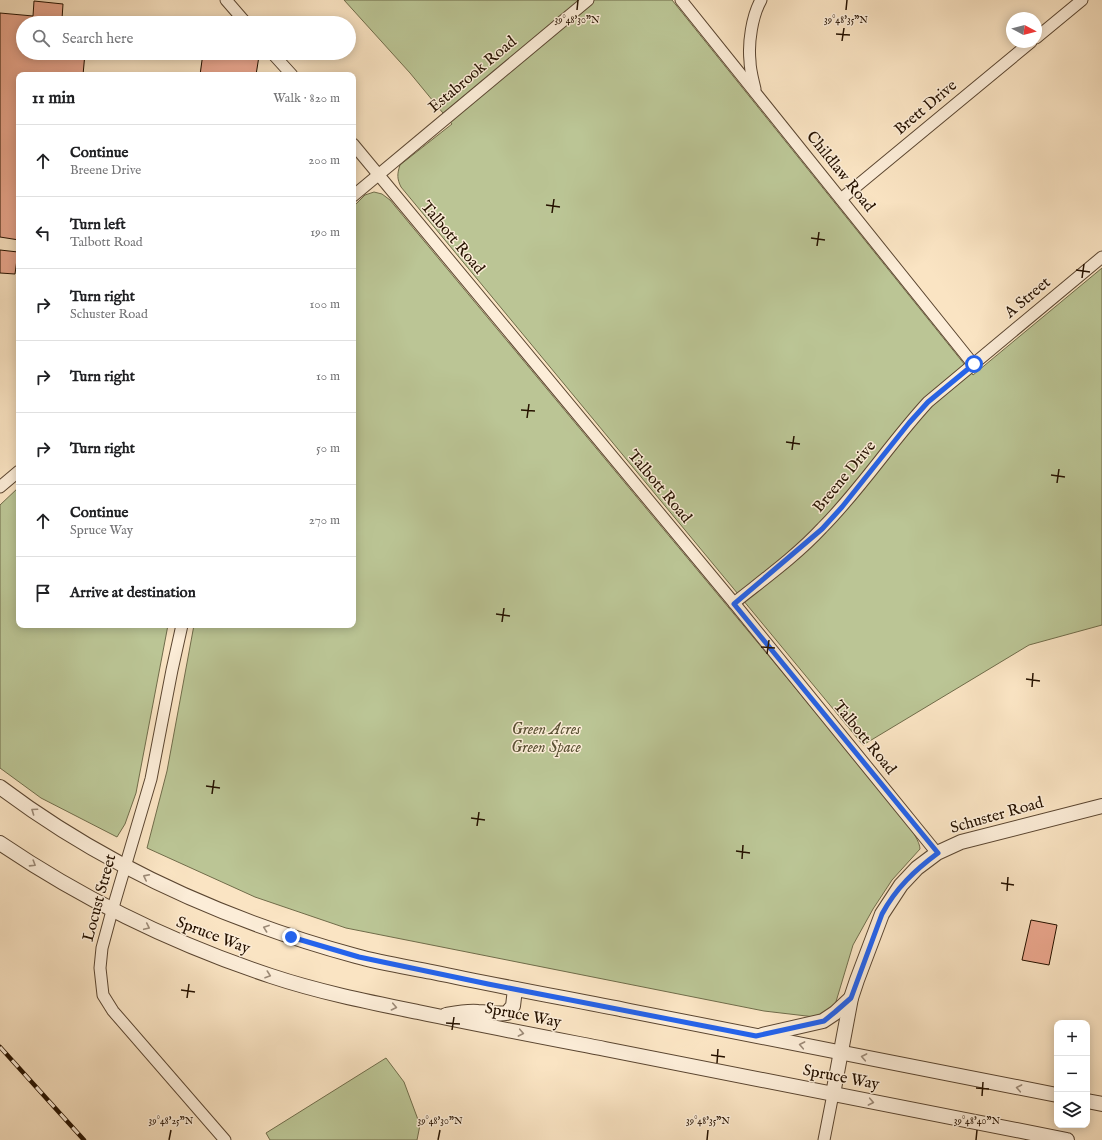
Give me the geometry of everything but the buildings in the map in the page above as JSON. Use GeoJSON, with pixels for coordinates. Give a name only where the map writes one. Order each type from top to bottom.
{"type":"FeatureCollection","features":[{"type":"Feature","properties":{"kind":"street"},"geometry":{"type":"LineString","coordinates":[[226,0],[240,16]]}},
{"type":"Feature","properties":{"kind":"street","name":"Estabrook Road"},"geometry":{"type":"LineString","coordinates":[[378,174],[588,0]]}},
{"type":"Feature","properties":{"kind":"street","name":"Childlaw Road"},"geometry":{"type":"LineString","coordinates":[[681,0],[974,364]]}},
{"type":"Feature","properties":{"kind":"street"},"geometry":{"type":"LineString","coordinates":[[756,92],[750,61],[752,28],[761,0]]}},
{"type":"Feature","properties":{"kind":"street"},"geometry":{"type":"LineString","coordinates":[[1042,33],[1082,0]]}},
{"type":"Feature","properties":{"kind":"street","name":"Brett Drive"},"geometry":{"type":"LineString","coordinates":[[841,199],[1024,48]]}},
{"type":"Feature","properties":{"kind":"street"},"geometry":{"type":"LineString","coordinates":[[278,60],[289,72]]}},
{"type":"Feature","properties":{"kind":"street","name":"Talbott Road"},"geometry":{"type":"LineString","coordinates":[[356,148],[938,853]]}},
{"type":"Feature","properties":{"kind":"street"},"geometry":{"type":"LineString","coordinates":[[356,193],[378,174]]}},
{"type":"Feature","properties":{"kind":"street","name":"A Street"},"geometry":{"type":"LineString","coordinates":[[974,364],[1102,257]]}},
{"type":"Feature","properties":{"kind":"street","name":"Breene Drive"},"geometry":{"type":"LineString","coordinates":[[734,604],[822,529],[842,507],[909,423],[928,402],[974,364]]}},
{"type":"Feature","properties":{"kind":"street"},"geometry":{"type":"LineString","coordinates":[[0,487],[16,474]]}},
{"type":"Feature","properties":{"kind":"street","name":"Locust Street"},"geometry":{"type":"LineString","coordinates":[[181,628],[151,779],[102,948],[100,968],[103,995],[113,1011],[225,1140]]}},
{"type":"Feature","properties":{"kind":"street","name":"Spruce Way"},"geometry":{"type":"LineString","coordinates":[[0,787],[48,821],[82,842],[125,866],[200,903],[291,937],[359,957],[1054,1094]]}},
{"type":"Feature","properties":{"kind":"street","name":"Schuster Road"},"geometry":{"type":"LineString","coordinates":[[833,1094],[851,998],[879,921],[887,904],[901,885],[917,868],[938,853],[961,842],[1102,806]]}},
{"type":"Feature","properties":{"kind":"street","name":"Spruce Way"},"geometry":{"type":"LineString","coordinates":[[0,843],[68,886],[112,911],[203,951],[271,976],[351,998],[1067,1140]]}},
{"type":"Feature","properties":{"kind":"street"},"geometry":{"type":"LineString","coordinates":[[439,1016],[463,1011],[499,1015],[507,1013],[513,1006],[515,989]]}},
{"type":"Feature","properties":{"kind":"street"},"geometry":{"type":"LineString","coordinates":[[756,1036],[824,1021],[851,998]]}},
{"type":"Feature","properties":{"kind":"street"},"geometry":{"type":"LineString","coordinates":[[824,1140],[833,1094]]}},
{"type":"Feature","properties":{"kind":"street"},"geometry":{"type":"LineString","coordinates":[[1090,1102],[1102,1104]]}},
{"type":"Feature","properties":{"kind":"green space"},"geometry":{"type":"Polygon","coordinates":[[[344,0],[672,0],[973,375],[1102,268],[1102,625],[1029,645],[863,745],[401,187],[398,176],[400,165],[452,124],[410,73],[344,0]]]}},
{"type":"Feature","properties":{"kind":"green space","name":"Green Acres Green Space"},"geometry":{"type":"Polygon","coordinates":[[[374,192],[382,194],[390,200],[894,807],[915,835],[920,849],[892,880],[873,909],[853,945],[835,1005],[826,1013],[815,1017],[764,1011],[346,928],[255,897],[147,848],[167,771],[193,628],[356,628],[356,204],[365,195],[374,192]]]}},
{"type":"Feature","properties":{"kind":"green space"},"geometry":{"type":"Polygon","coordinates":[[[16,490],[16,628],[167,628],[136,793],[125,824],[117,837],[41,798],[0,768],[0,505],[16,490]]]}},
{"type":"Feature","properties":{"kind":"green space"},"geometry":{"type":"Polygon","coordinates":[[[386,1058],[404,1082],[420,1125],[417,1140],[270,1140],[266,1133],[386,1058]]]}},
{"type":"Feature","properties":{"kind":"railway"},"geometry":{"type":"LineString","coordinates":[[0,1047],[84,1140]]}},
{"type":"Feature","properties":{"kind":"route"},"geometry":{"type":"LineString","coordinates":[[291,937],[359,957],[488,984],[756,1036],[824,1021],[835,1012],[851,998],[887,904],[901,885],[917,868],[938,853],[734,604],[822,529],[842,507],[909,423],[928,402],[974,364]]}}]}
